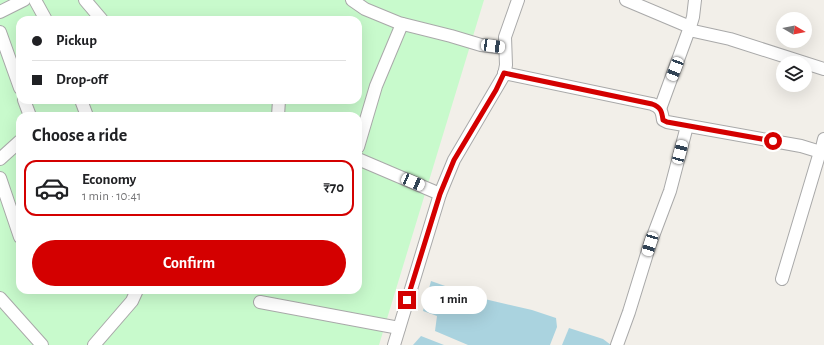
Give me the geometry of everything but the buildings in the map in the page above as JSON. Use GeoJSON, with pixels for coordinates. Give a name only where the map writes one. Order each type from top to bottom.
{"type":"FeatureCollection","features":[{"type":"Feature","properties":{"kind":"street"},"geometry":{"type":"LineString","coordinates":[[0,12],[24,0]]}},
{"type":"Feature","properties":{"kind":"street"},"geometry":{"type":"LineString","coordinates":[[36,0],[44,16]]}},
{"type":"Feature","properties":{"kind":"street"},"geometry":{"type":"LineString","coordinates":[[85,0],[99,16]]}},
{"type":"Feature","properties":{"kind":"street"},"geometry":{"type":"LineString","coordinates":[[352,0],[365,9],[402,24],[481,45],[505,48]]}},
{"type":"Feature","properties":{"kind":"street"},"geometry":{"type":"LineString","coordinates":[[394,345],[440,194],[454,160],[496,90],[504,73],[506,65],[505,37],[518,0]]}},
{"type":"Feature","properties":{"kind":"street"},"geometry":{"type":"LineString","coordinates":[[626,0],[690,29],[824,69]]}},
{"type":"Feature","properties":{"kind":"street"},"geometry":{"type":"LineString","coordinates":[[662,114],[690,29],[695,0]]}},
{"type":"Feature","properties":{"kind":"street"},"geometry":{"type":"LineString","coordinates":[[362,133],[376,86],[402,24]]}},
{"type":"Feature","properties":{"kind":"street"},"geometry":{"type":"LineString","coordinates":[[0,32],[16,77]]}},
{"type":"Feature","properties":{"kind":"street"},"geometry":{"type":"LineString","coordinates":[[504,73],[652,104],[657,106],[662,114],[687,126],[802,146],[822,146],[782,279]]}},
{"type":"Feature","properties":{"kind":"street"},"geometry":{"type":"LineString","coordinates":[[616,345],[629,312],[650,244],[670,191],[687,126]]}},
{"type":"Feature","properties":{"kind":"street"},"geometry":{"type":"LineString","coordinates":[[0,159],[16,145]]}},
{"type":"Feature","properties":{"kind":"street"},"geometry":{"type":"LineString","coordinates":[[362,161],[440,194]]}},
{"type":"Feature","properties":{"kind":"street"},"geometry":{"type":"LineString","coordinates":[[0,178],[16,226]]}},
{"type":"Feature","properties":{"kind":"street"},"geometry":{"type":"LineString","coordinates":[[0,204],[4,191]]}},
{"type":"Feature","properties":{"kind":"street"},"geometry":{"type":"LineString","coordinates":[[94,345],[132,301],[135,294]]}},
{"type":"Feature","properties":{"kind":"street"},"geometry":{"type":"LineString","coordinates":[[0,298],[42,345]]}},
{"type":"Feature","properties":{"kind":"street"},"geometry":{"type":"LineString","coordinates":[[260,302],[400,328]]}},
{"type":"Feature","properties":{"kind":"green space"},"geometry":{"type":"Polygon","coordinates":[[[0,0],[484,0],[379,345],[0,345],[0,0]]]}},
{"type":"Feature","properties":{"kind":"water"},"geometry":{"type":"Polygon","coordinates":[[[431,281],[476,297],[532,310],[556,318],[557,327],[550,345],[468,345],[435,331],[437,316],[423,311],[431,281]]]}},
{"type":"Feature","properties":{"kind":"water"},"geometry":{"type":"Polygon","coordinates":[[[569,328],[603,339],[611,345],[562,345],[569,328]]]}},
{"type":"Feature","properties":{"kind":"water"},"geometry":{"type":"Polygon","coordinates":[[[421,336],[444,345],[413,345],[421,336]]]}},
{"type":"Feature","properties":{"kind":"route"},"geometry":{"type":"LineString","coordinates":[[407,300],[440,194],[454,160],[463,142],[496,90],[504,73],[652,104],[660,108],[663,120],[667,122],[773,141]]}}]}
